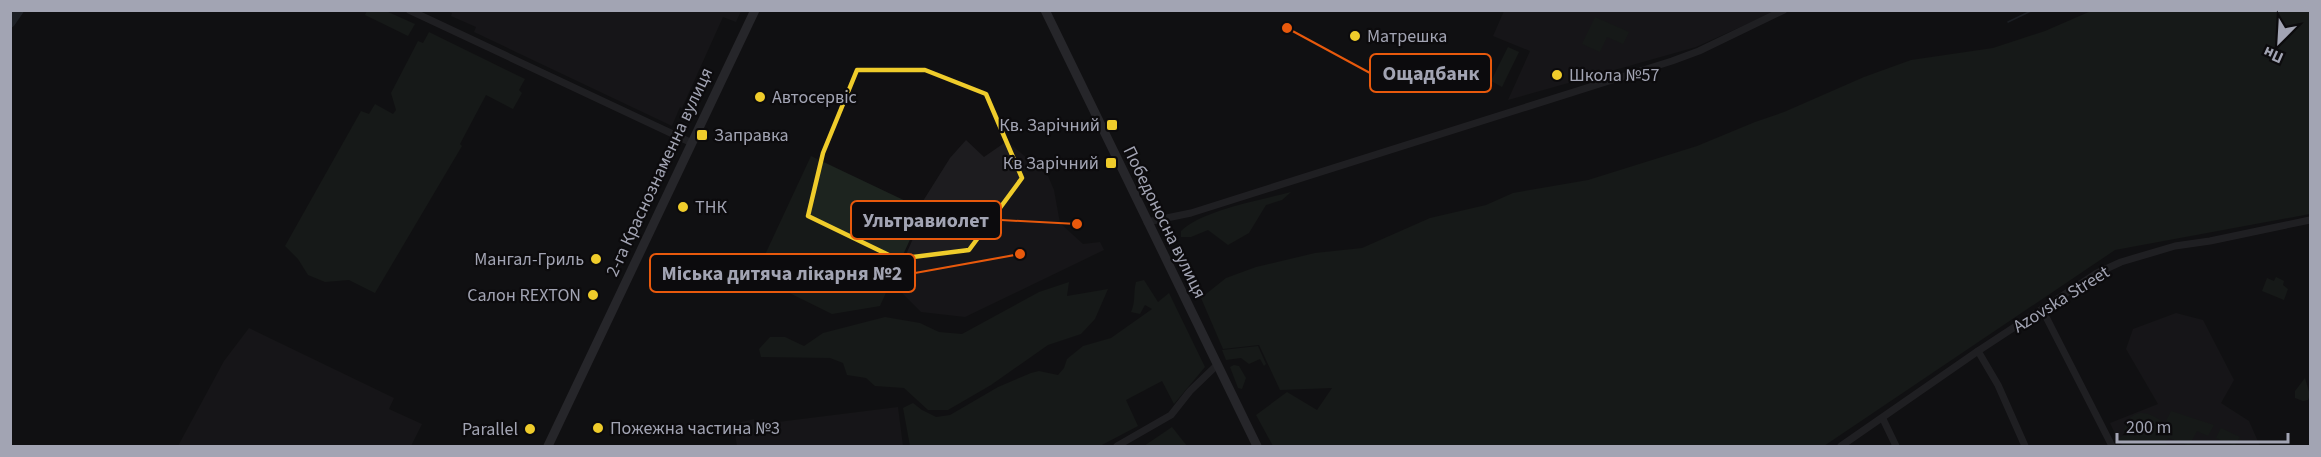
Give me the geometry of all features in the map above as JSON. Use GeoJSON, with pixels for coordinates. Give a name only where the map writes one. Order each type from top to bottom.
{"type":"FeatureCollection","features":[{"type":"Feature","properties":{"kind":"street"},"geometry":{"type":"LineString","coordinates":[[409,10],[692,143]]}},
{"type":"Feature","properties":{"kind":"street","name":"2-га Краснознаменна вулиця"},"geometry":{"type":"LineString","coordinates":[[548,447],[755,10]]}},
{"type":"Feature","properties":{"kind":"street","name":"Победоносна вулиця"},"geometry":{"type":"LineString","coordinates":[[1045,10],[1257,447]]}},
{"type":"Feature","properties":{"kind":"street"},"geometry":{"type":"LineString","coordinates":[[1147,222],[1191,213],[1672,61],[1699,51],[1784,10]]}},
{"type":"Feature","properties":{"kind":"street","name":"Azovska Street"},"geometry":{"type":"LineString","coordinates":[[1841,447],[2077,285],[2121,262],[2175,246],[2310,220]]}},
{"type":"Feature","properties":{"kind":"street"},"geometry":{"type":"LineString","coordinates":[[2042,309],[2112,447]]}},
{"type":"Feature","properties":{"kind":"street"},"geometry":{"type":"LineString","coordinates":[[1978,351],[1998,385],[2024,446]]}},
{"type":"Feature","properties":{"kind":"street"},"geometry":{"type":"LineString","coordinates":[[1117,447],[1172,415],[1190,390],[1217,365]]}},
{"type":"Feature","properties":{"kind":"street"},"geometry":{"type":"LineString","coordinates":[[1883,419],[1896,447]]}},
{"type":"Feature","properties":{"kind":"highlighted area"},"geometry":{"type":"Polygon","coordinates":[[[857,70],[925,70],[986,94],[1022,178],[969,250],[897,259],[808,216],[823,153],[857,70]]]}},
{"type":"Feature","properties":{"kind":"shaded area"},"geometry":{"type":"Polygon","coordinates":[[[367,11],[386,11],[415,24],[408,36],[365,15],[367,11]]]}},
{"type":"Feature","properties":{"kind":"shaded area"},"geometry":{"type":"Polygon","coordinates":[[[446,11],[741,11],[736,22],[723,17],[672,126],[474,32],[476,27],[451,16],[452,13],[446,11]]]}},
{"type":"Feature","properties":{"kind":"shaded area","name":"Школа №57"},"geometry":{"type":"Polygon","coordinates":[[[1504,11],[1776,11],[1696,47],[1508,100],[1530,51],[1493,36],[1504,11]]]}},
{"type":"Feature","properties":{"kind":"shaded area"},"geometry":{"type":"Polygon","coordinates":[[[2091,11],[2310,11],[2310,214],[2115,250],[1824,446],[1273,446],[1256,415],[1287,392],[1317,410],[1332,388],[1280,390],[1259,345],[1223,349],[1201,298],[1226,278],[1256,267],[1315,253],[1362,248],[1430,218],[1486,205],[1513,193],[1588,180],[1697,146],[1911,60],[1993,48],[2045,31],[2091,11]]]}},
{"type":"Feature","properties":{"kind":"shaded area"},"geometry":{"type":"Polygon","coordinates":[[[1595,17],[1629,32],[1623,44],[1607,37],[1600,52],[1582,44],[1595,17]]]}},
{"type":"Feature","properties":{"kind":"shaded area"},"geometry":{"type":"Polygon","coordinates":[[[429,32],[525,79],[519,90],[522,93],[513,109],[486,95],[460,144],[462,146],[375,293],[349,280],[325,282],[308,275],[298,259],[285,246],[361,111],[369,114],[375,104],[393,114],[396,110],[391,93],[418,41],[423,43],[429,32]]]}},
{"type":"Feature","properties":{"kind":"shaded area"},"geometry":{"type":"Polygon","coordinates":[[[1508,47],[1519,52],[1502,87],[1491,81],[1508,47]]]}},
{"type":"Feature","properties":{"kind":"shaded area"},"geometry":{"type":"Polygon","coordinates":[[[966,140],[984,157],[1007,141],[1048,176],[1054,190],[1060,223],[1083,244],[1100,242],[1104,250],[965,317],[921,312],[893,284],[919,225],[918,209],[950,158],[966,140]]]}},
{"type":"Feature","properties":{"kind":"shaded area"},"geometry":{"type":"Polygon","coordinates":[[[811,156],[914,205],[917,224],[880,306],[832,314],[747,272],[755,257],[763,259],[811,156]]]}},
{"type":"Feature","properties":{"kind":"shaded area"},"geometry":{"type":"Polygon","coordinates":[[[1291,192],[1282,200],[1266,205],[1249,233],[1228,245],[1208,230],[1191,237],[1181,237],[1181,231],[1203,217],[1291,192]]]}},
{"type":"Feature","properties":{"kind":"shaded area"},"geometry":{"type":"Polygon","coordinates":[[[2276,277],[2284,281],[2283,285],[2288,289],[2284,300],[2262,291],[2267,278],[2274,281],[2276,277]]]}},
{"type":"Feature","properties":{"kind":"shaded area"},"geometry":{"type":"Polygon","coordinates":[[[1144,280],[1158,302],[1169,293],[1205,367],[1174,404],[1162,381],[1126,400],[1138,426],[1100,446],[910,446],[903,408],[913,403],[936,417],[950,415],[998,387],[1031,373],[1039,371],[1058,375],[1067,359],[1083,346],[1111,338],[1152,309],[1145,305],[1140,314],[1131,312],[1136,282],[1144,280]]]}},
{"type":"Feature","properties":{"kind":"shaded area"},"geometry":{"type":"Polygon","coordinates":[[[1069,282],[1067,296],[1108,289],[1095,319],[1081,334],[1048,345],[991,385],[948,410],[928,410],[904,388],[875,386],[866,378],[847,375],[843,363],[830,358],[761,357],[759,349],[770,337],[785,337],[804,346],[823,333],[885,317],[920,323],[939,332],[962,334],[1039,292],[1069,282]]]}},
{"type":"Feature","properties":{"kind":"shaded area"},"geometry":{"type":"Polygon","coordinates":[[[2176,313],[2203,320],[2234,380],[2221,403],[2249,421],[2260,446],[2121,446],[2110,423],[2158,404],[2126,349],[2133,329],[2176,313]]]}},
{"type":"Feature","properties":{"kind":"shaded area"},"geometry":{"type":"Polygon","coordinates":[[[249,328],[394,398],[389,409],[422,424],[411,446],[178,446],[224,361],[249,328]]]}},
{"type":"Feature","properties":{"kind":"shaded area"},"geometry":{"type":"Polygon","coordinates":[[[1258,346],[1266,364],[1264,366],[1260,359],[1249,364],[1241,358],[1226,360],[1222,350],[1258,346]]]}},
{"type":"Feature","properties":{"kind":"shaded area"},"geometry":{"type":"Polygon","coordinates":[[[1239,366],[1246,378],[1242,389],[1238,388],[1230,367],[1239,366]]]}},
{"type":"Feature","properties":{"kind":"shaded area"},"geometry":{"type":"Polygon","coordinates":[[[2305,378],[2310,395],[2308,400],[2303,401],[2295,398],[2295,391],[2305,378]]]}},
{"type":"Feature","properties":{"kind":"shaded area"},"geometry":{"type":"Polygon","coordinates":[[[898,407],[903,446],[737,446],[733,424],[754,419],[755,425],[898,407]]]}},
{"type":"Feature","properties":{"kind":"shaded area"},"geometry":{"type":"Polygon","coordinates":[[[2171,411],[2214,425],[2208,436],[2197,431],[2189,446],[2169,438],[2165,441],[2168,446],[2123,446],[2119,438],[2124,435],[2126,424],[2132,416],[2147,414],[2165,423],[2171,411]]]}},
{"type":"Feature","properties":{"kind":"shaded area"},"geometry":{"type":"Polygon","coordinates":[[[1172,427],[1187,446],[1144,446],[1172,427]]]}},
{"type":"Feature","properties":{"kind":"shaded area"},"geometry":{"type":"Polygon","coordinates":[[[2221,428],[2240,437],[2235,446],[2216,438],[2221,428]]]}},
{"type":"Feature","properties":{"kind":"waterway"},"geometry":{"type":"LineString","coordinates":[[10,23],[19,10]]}},
{"type":"Feature","properties":{"kind":"waterway"},"geometry":{"type":"LineString","coordinates":[[2008,22],[2033,10]]}},
{"type":"Feature","properties":{"kind":"place","name":"Ощадбанк"},"geometry":{"type":"Point","coordinates":[1287,28]}},
{"type":"Feature","properties":{"kind":"place","name":"Матрешка"},"geometry":{"type":"Point","coordinates":[1355,36]}},
{"type":"Feature","properties":{"kind":"place","name":"Школа №57"},"geometry":{"type":"Point","coordinates":[1557,75]}},
{"type":"Feature","properties":{"kind":"place","name":"Автосервіс"},"geometry":{"type":"Point","coordinates":[760,97]}},
{"type":"Feature","properties":{"kind":"place","name":"Кв. Зарічний"},"geometry":{"type":"Point","coordinates":[1112,125]}},
{"type":"Feature","properties":{"kind":"place","name":"Заправка"},"geometry":{"type":"Point","coordinates":[702,135]}},
{"type":"Feature","properties":{"kind":"place","name":"Кв Зарічний"},"geometry":{"type":"Point","coordinates":[1111,163]}},
{"type":"Feature","properties":{"kind":"place","name":"ТНК"},"geometry":{"type":"Point","coordinates":[683,207]}},
{"type":"Feature","properties":{"kind":"place","name":"Ультравиолет"},"geometry":{"type":"Point","coordinates":[1077,224]}},
{"type":"Feature","properties":{"kind":"place","name":"Міська дитяча лікарня №2"},"geometry":{"type":"Point","coordinates":[1020,254]}},
{"type":"Feature","properties":{"kind":"place","name":"Мангал-Гриль"},"geometry":{"type":"Point","coordinates":[596,259]}},
{"type":"Feature","properties":{"kind":"place","name":"Салон REXTON"},"geometry":{"type":"Point","coordinates":[593,295]}},
{"type":"Feature","properties":{"kind":"place","name":"Пожежна частина №3"},"geometry":{"type":"Point","coordinates":[598,428]}},
{"type":"Feature","properties":{"kind":"place","name":"Parallel"},"geometry":{"type":"Point","coordinates":[530,429]}}]}
